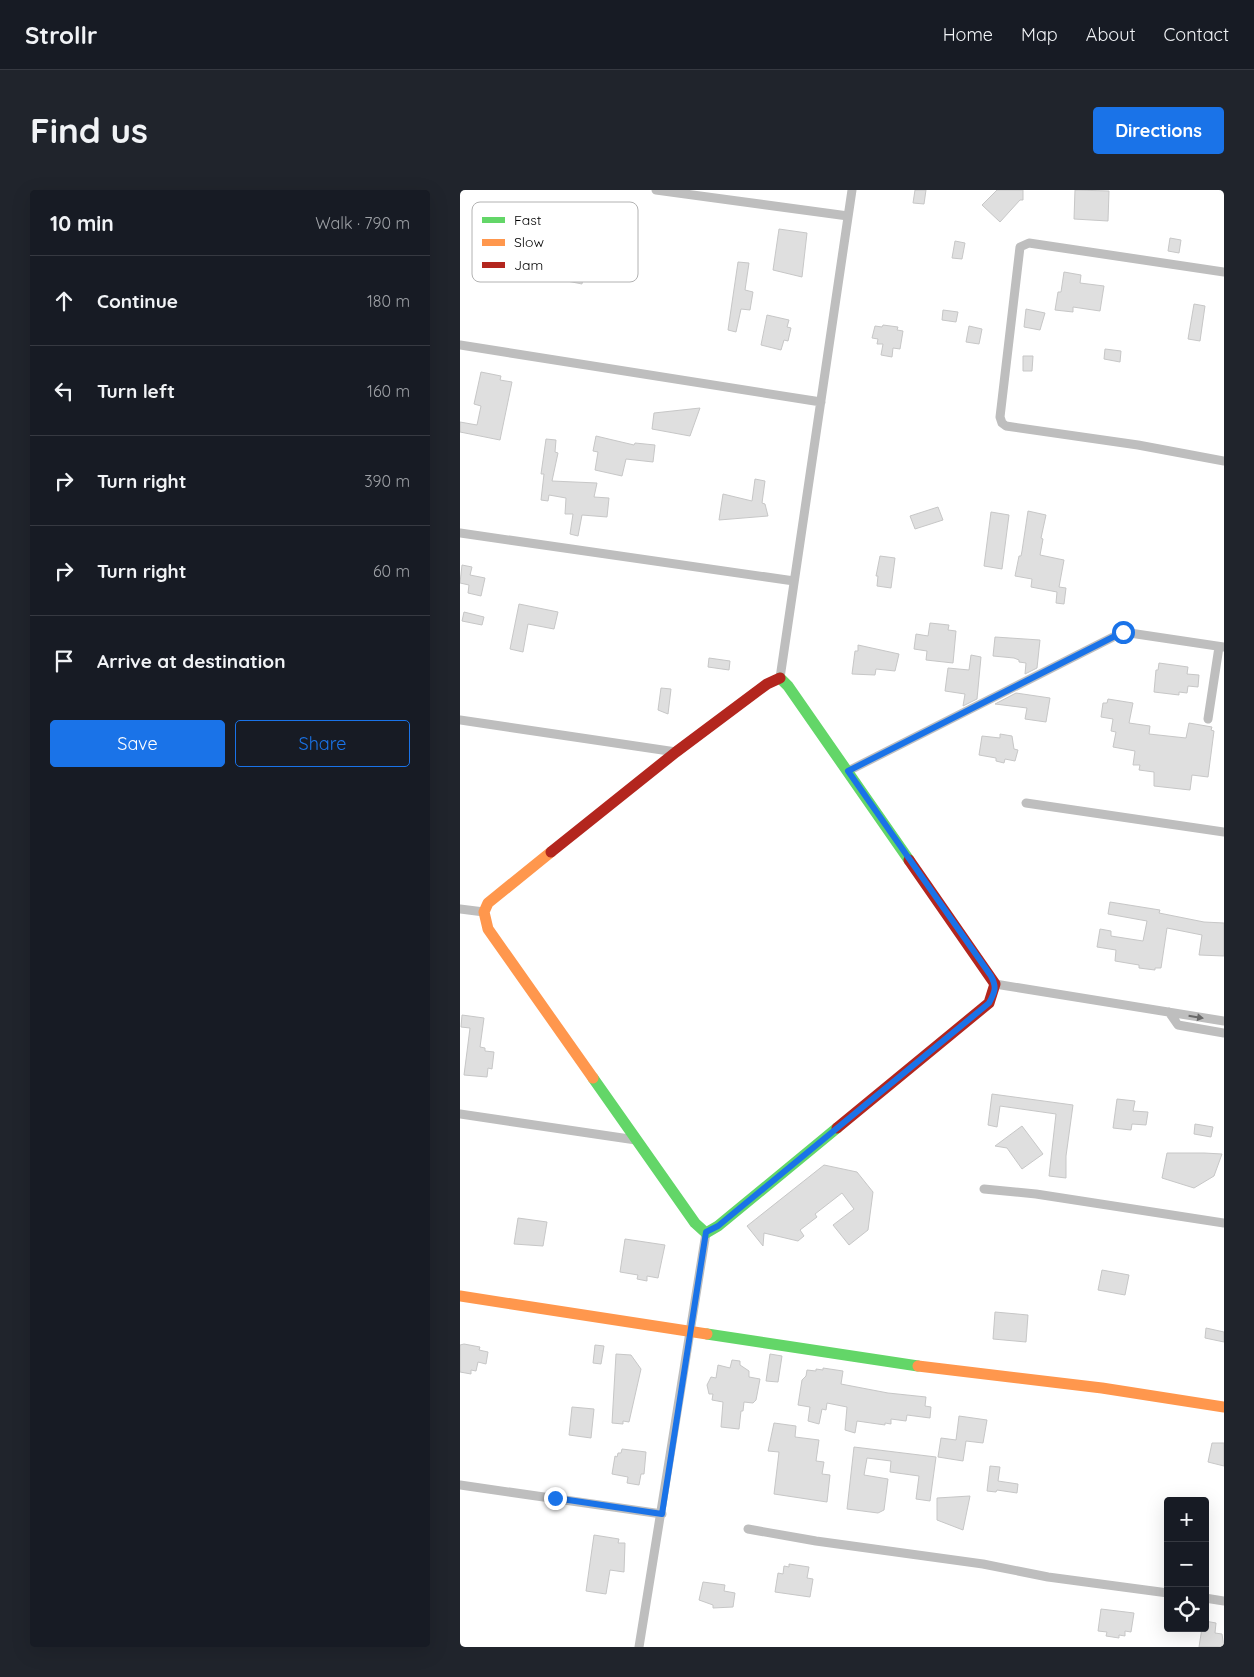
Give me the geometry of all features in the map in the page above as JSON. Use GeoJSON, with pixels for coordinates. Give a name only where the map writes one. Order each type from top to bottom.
{"type":"FeatureCollection","features":[{"type":"Feature","properties":{"kind":"street"},"geometry":{"type":"LineString","coordinates":[[656,190],[848,216]]}},
{"type":"Feature","properties":{"kind":"street"},"geometry":{"type":"LineString","coordinates":[[780,678],[852,190]]}},
{"type":"Feature","properties":{"kind":"street"},"geometry":{"type":"LineString","coordinates":[[1224,272],[1029,243],[1024,244],[1020,247],[1000,417],[1002,423],[1006,426],[1138,445],[1224,461]]}},
{"type":"Feature","properties":{"kind":"street"},"geometry":{"type":"LineString","coordinates":[[460,345],[821,402]]}},
{"type":"Feature","properties":{"kind":"street"},"geometry":{"type":"LineString","coordinates":[[460,533],[794,581]]}},
{"type":"Feature","properties":{"kind":"street"},"geometry":{"type":"LineString","coordinates":[[848,771],[1123,632],[1222,647],[1208,719]]}},
{"type":"Feature","properties":{"kind":"street"},"geometry":{"type":"LineString","coordinates":[[706,1232],[695,1223],[488,929],[484,912],[488,903],[676,752],[767,684],[780,678]]}},
{"type":"Feature","properties":{"kind":"street"},"geometry":{"type":"LineString","coordinates":[[780,678],[788,686],[996,984],[1224,1021]]}},
{"type":"Feature","properties":{"kind":"street"},"geometry":{"type":"LineString","coordinates":[[460,720],[676,752]]}},
{"type":"Feature","properties":{"kind":"street"},"geometry":{"type":"LineString","coordinates":[[1026,803],[1224,832]]}},
{"type":"Feature","properties":{"kind":"street"},"geometry":{"type":"LineString","coordinates":[[460,909],[484,912]]}},
{"type":"Feature","properties":{"kind":"street"},"geometry":{"type":"LineString","coordinates":[[706,1232],[718,1226],[989,1003],[996,984]]}},
{"type":"Feature","properties":{"kind":"street"},"geometry":{"type":"LineString","coordinates":[[1169,1012],[1178,1025],[1224,1033]]}},
{"type":"Feature","properties":{"kind":"street"},"geometry":{"type":"LineString","coordinates":[[460,1114],[636,1140]]}},
{"type":"Feature","properties":{"kind":"street"},"geometry":{"type":"LineString","coordinates":[[984,1189],[1036,1194],[1224,1223]]}},
{"type":"Feature","properties":{"kind":"street"},"geometry":{"type":"LineString","coordinates":[[639,1647],[662,1514],[689,1331],[706,1232]]}},
{"type":"Feature","properties":{"kind":"street"},"geometry":{"type":"LineString","coordinates":[[460,1296],[910,1365],[1102,1388],[1224,1407]]}},
{"type":"Feature","properties":{"kind":"street"},"geometry":{"type":"LineString","coordinates":[[460,1485],[662,1514]]}},
{"type":"Feature","properties":{"kind":"street"},"geometry":{"type":"LineString","coordinates":[[748,1529],[816,1541],[982,1564],[1048,1577],[1164,1592]]}},
{"type":"Feature","properties":{"kind":"street"},"geometry":{"type":"LineString","coordinates":[[1209,1599],[1224,1601]]}},
{"type":"Feature","properties":{"kind":"building"},"geometry":{"type":"Polygon","coordinates":[[[915,190],[926,190],[924,204],[913,203],[915,190]]]}},
{"type":"Feature","properties":{"kind":"building"},"geometry":{"type":"Polygon","coordinates":[[[997,190],[1023,190],[1023,200],[1020,200],[1000,222],[982,205],[997,190]]]}},
{"type":"Feature","properties":{"kind":"building"},"geometry":{"type":"Polygon","coordinates":[[[1075,190],[1109,191],[1108,221],[1074,219],[1075,190]]]}},
{"type":"Feature","properties":{"kind":"building"},"geometry":{"type":"Polygon","coordinates":[[[779,229],[807,233],[802,277],[773,270],[779,229]]]}},
{"type":"Feature","properties":{"kind":"building"},"geometry":{"type":"Polygon","coordinates":[[[1170,238],[1181,240],[1179,253],[1168,251],[1170,238]]]}},
{"type":"Feature","properties":{"kind":"building"},"geometry":{"type":"Polygon","coordinates":[[[955,241],[965,243],[962,259],[952,258],[955,241]]]}},
{"type":"Feature","properties":{"kind":"building"},"geometry":{"type":"Polygon","coordinates":[[[738,262],[749,263],[745,290],[753,292],[750,310],[741,309],[736,332],[728,330],[738,262]]]}},
{"type":"Feature","properties":{"kind":"building"},"geometry":{"type":"Polygon","coordinates":[[[1064,272],[1081,275],[1080,283],[1104,286],[1100,311],[1073,307],[1073,312],[1055,310],[1058,292],[1061,292],[1064,272]]]}},
{"type":"Feature","properties":{"kind":"building"},"geometry":{"type":"Polygon","coordinates":[[[1194,304],[1205,306],[1200,341],[1188,339],[1194,304]]]}},
{"type":"Feature","properties":{"kind":"building"},"geometry":{"type":"Polygon","coordinates":[[[1026,309],[1045,313],[1040,330],[1024,327],[1026,309]]]}},
{"type":"Feature","properties":{"kind":"building"},"geometry":{"type":"Polygon","coordinates":[[[943,310],[958,312],[956,322],[942,320],[943,310]]]}},
{"type":"Feature","properties":{"kind":"building"},"geometry":{"type":"Polygon","coordinates":[[[767,315],[789,320],[787,327],[791,328],[788,341],[784,340],[781,350],[761,345],[767,315]]]}},
{"type":"Feature","properties":{"kind":"building"},"geometry":{"type":"Polygon","coordinates":[[[883,325],[898,327],[897,330],[903,331],[900,349],[893,348],[892,357],[881,355],[883,344],[877,344],[878,339],[872,338],[875,326],[882,327],[883,325]]]}},
{"type":"Feature","properties":{"kind":"building"},"geometry":{"type":"Polygon","coordinates":[[[969,326],[982,329],[979,344],[966,342],[969,326]]]}},
{"type":"Feature","properties":{"kind":"building"},"geometry":{"type":"Polygon","coordinates":[[[1105,349],[1121,351],[1120,362],[1104,359],[1105,349]]]}},
{"type":"Feature","properties":{"kind":"building"},"geometry":{"type":"Polygon","coordinates":[[[1023,356],[1033,356],[1032,371],[1023,371],[1023,356]]]}},
{"type":"Feature","properties":{"kind":"building"},"geometry":{"type":"Polygon","coordinates":[[[481,372],[501,376],[500,380],[512,382],[500,440],[460,432],[460,422],[477,425],[481,406],[474,404],[481,372]]]}},
{"type":"Feature","properties":{"kind":"building"},"geometry":{"type":"Polygon","coordinates":[[[700,408],[690,436],[652,429],[654,413],[700,408]]]}},
{"type":"Feature","properties":{"kind":"building"},"geometry":{"type":"Polygon","coordinates":[[[596,436],[634,445],[635,443],[655,445],[653,462],[626,459],[622,476],[595,470],[598,452],[593,451],[596,436]]]}},
{"type":"Feature","properties":{"kind":"building"},"geometry":{"type":"Polygon","coordinates":[[[546,439],[556,440],[555,452],[558,453],[552,481],[597,483],[594,497],[609,498],[607,517],[582,515],[578,536],[570,534],[573,514],[565,514],[566,498],[549,495],[548,501],[541,500],[544,474],[541,474],[546,439]]]}},
{"type":"Feature","properties":{"kind":"building"},"geometry":{"type":"Polygon","coordinates":[[[755,479],[765,481],[762,503],[765,504],[768,516],[719,520],[723,494],[752,501],[755,479]]]}},
{"type":"Feature","properties":{"kind":"building"},"geometry":{"type":"Polygon","coordinates":[[[938,507],[943,520],[915,529],[910,516],[938,507]]]}},
{"type":"Feature","properties":{"kind":"building"},"geometry":{"type":"Polygon","coordinates":[[[1028,511],[1046,515],[1041,538],[1043,539],[1040,555],[1064,560],[1059,587],[1066,588],[1064,604],[1056,603],[1057,592],[1031,587],[1032,579],[1015,576],[1019,556],[1021,556],[1022,551],[1028,511]]]}},
{"type":"Feature","properties":{"kind":"building"},"geometry":{"type":"Polygon","coordinates":[[[991,512],[1009,515],[1002,569],[984,566],[991,512]]]}},
{"type":"Feature","properties":{"kind":"building"},"geometry":{"type":"Polygon","coordinates":[[[880,556],[895,558],[891,588],[877,586],[878,576],[876,576],[880,556]]]}},
{"type":"Feature","properties":{"kind":"building"},"geometry":{"type":"Polygon","coordinates":[[[462,565],[472,567],[470,575],[485,578],[481,596],[468,593],[469,585],[460,583],[462,565]]]}},
{"type":"Feature","properties":{"kind":"building"},"geometry":{"type":"Polygon","coordinates":[[[519,604],[558,612],[554,629],[528,624],[523,652],[510,649],[519,604]]]}},
{"type":"Feature","properties":{"kind":"building"},"geometry":{"type":"Polygon","coordinates":[[[464,612],[484,617],[482,625],[462,621],[464,612]]]}},
{"type":"Feature","properties":{"kind":"building"},"geometry":{"type":"Polygon","coordinates":[[[930,623],[949,625],[948,630],[956,631],[953,663],[926,660],[927,651],[914,649],[916,634],[928,636],[930,623]]]}},
{"type":"Feature","properties":{"kind":"building"},"geometry":{"type":"Polygon","coordinates":[[[995,637],[1040,640],[1037,668],[1025,674],[1026,663],[1019,662],[1019,660],[1014,658],[993,656],[995,637]]]}},
{"type":"Feature","properties":{"kind":"building"},"geometry":{"type":"Polygon","coordinates":[[[858,645],[899,654],[895,671],[876,669],[875,675],[852,674],[855,651],[858,651],[858,645]]]}},
{"type":"Feature","properties":{"kind":"building"},"geometry":{"type":"Polygon","coordinates":[[[971,655],[981,657],[977,699],[963,706],[965,694],[945,691],[948,668],[969,670],[971,655]]]}},
{"type":"Feature","properties":{"kind":"building"},"geometry":{"type":"Polygon","coordinates":[[[709,658],[730,661],[729,670],[708,667],[709,658]]]}},
{"type":"Feature","properties":{"kind":"building"},"geometry":{"type":"Polygon","coordinates":[[[1159,663],[1188,667],[1187,674],[1199,675],[1198,687],[1188,686],[1187,693],[1179,692],[1179,695],[1154,692],[1156,670],[1158,670],[1159,663]]]}},
{"type":"Feature","properties":{"kind":"building"},"geometry":{"type":"Polygon","coordinates":[[[661,688],[671,689],[668,714],[658,710],[661,688]]]}},
{"type":"Feature","properties":{"kind":"building"},"geometry":{"type":"Polygon","coordinates":[[[1016,693],[1050,698],[1046,722],[1025,719],[1027,708],[995,704],[1016,693]]]}},
{"type":"Feature","properties":{"kind":"building"},"geometry":{"type":"Polygon","coordinates":[[[1108,699],[1133,703],[1129,723],[1150,726],[1149,734],[1186,738],[1189,723],[1212,727],[1211,730],[1214,731],[1208,777],[1192,775],[1190,790],[1154,786],[1154,772],[1139,770],[1140,765],[1133,765],[1135,751],[1113,747],[1116,732],[1111,731],[1113,719],[1101,717],[1103,703],[1107,703],[1108,699]]]}},
{"type":"Feature","properties":{"kind":"building"},"geometry":{"type":"Polygon","coordinates":[[[1000,734],[1012,736],[1014,749],[1018,750],[1015,761],[1005,759],[1004,763],[996,761],[996,758],[979,755],[982,736],[1000,738],[1000,734]]]}},
{"type":"Feature","properties":{"kind":"building"},"geometry":{"type":"Polygon","coordinates":[[[1110,902],[1160,910],[1159,913],[1204,922],[1224,923],[1224,956],[1199,955],[1202,935],[1167,928],[1161,968],[1155,968],[1155,970],[1139,968],[1139,965],[1115,961],[1116,950],[1097,947],[1100,929],[1111,931],[1111,936],[1143,941],[1147,921],[1108,914],[1110,902]]]}},
{"type":"Feature","properties":{"kind":"building"},"geometry":{"type":"Polygon","coordinates":[[[462,1015],[484,1018],[480,1047],[485,1048],[485,1051],[494,1052],[492,1069],[488,1068],[487,1077],[464,1075],[470,1028],[461,1027],[462,1015]]]}},
{"type":"Feature","properties":{"kind":"building"},"geometry":{"type":"Polygon","coordinates":[[[992,1094],[1073,1105],[1066,1156],[1066,1178],[1049,1176],[1056,1114],[1000,1106],[997,1127],[988,1125],[992,1094]]]}},
{"type":"Feature","properties":{"kind":"building"},"geometry":{"type":"Polygon","coordinates":[[[1117,1099],[1135,1101],[1133,1111],[1148,1112],[1146,1125],[1132,1124],[1131,1130],[1113,1128],[1117,1099]]]}},
{"type":"Feature","properties":{"kind":"building"},"geometry":{"type":"Polygon","coordinates":[[[1195,1124],[1213,1127],[1211,1137],[1194,1134],[1195,1124]]]}},
{"type":"Feature","properties":{"kind":"building"},"geometry":{"type":"Polygon","coordinates":[[[1022,1126],[1043,1154],[1022,1169],[1007,1148],[995,1146],[1022,1126]]]}},
{"type":"Feature","properties":{"kind":"building"},"geometry":{"type":"Polygon","coordinates":[[[1167,1153],[1222,1154],[1214,1176],[1194,1188],[1162,1178],[1167,1153]]]}},
{"type":"Feature","properties":{"kind":"building"},"geometry":{"type":"Polygon","coordinates":[[[824,1165],[857,1172],[873,1192],[868,1230],[849,1245],[833,1225],[854,1209],[842,1193],[815,1214],[817,1217],[800,1230],[804,1236],[798,1241],[764,1233],[763,1246],[747,1226],[824,1165]]]}},
{"type":"Feature","properties":{"kind":"building"},"geometry":{"type":"Polygon","coordinates":[[[518,1218],[547,1222],[543,1246],[514,1244],[518,1218]]]}},
{"type":"Feature","properties":{"kind":"building"},"geometry":{"type":"Polygon","coordinates":[[[625,1239],[665,1245],[658,1278],[647,1276],[647,1281],[637,1279],[638,1275],[620,1272],[625,1239]]]}},
{"type":"Feature","properties":{"kind":"building"},"geometry":{"type":"Polygon","coordinates":[[[1102,1270],[1129,1275],[1125,1295],[1098,1290],[1102,1270]]]}},
{"type":"Feature","properties":{"kind":"building"},"geometry":{"type":"Polygon","coordinates":[[[995,1312],[1028,1315],[1026,1342],[993,1339],[995,1312]]]}},
{"type":"Feature","properties":{"kind":"building"},"geometry":{"type":"Polygon","coordinates":[[[1206,1328],[1224,1332],[1224,1342],[1205,1338],[1206,1328]]]}},
{"type":"Feature","properties":{"kind":"building"},"geometry":{"type":"Polygon","coordinates":[[[460,1345],[480,1347],[479,1350],[488,1352],[486,1364],[478,1362],[476,1371],[471,1370],[471,1374],[460,1372],[460,1345]]]}},
{"type":"Feature","properties":{"kind":"building"},"geometry":{"type":"Polygon","coordinates":[[[595,1345],[604,1346],[601,1364],[593,1363],[595,1345]]]}},
{"type":"Feature","properties":{"kind":"building"},"geometry":{"type":"Polygon","coordinates":[[[616,1354],[631,1355],[641,1369],[629,1422],[623,1421],[623,1424],[612,1423],[616,1354]]]}},
{"type":"Feature","properties":{"kind":"building"},"geometry":{"type":"Polygon","coordinates":[[[770,1354],[782,1356],[778,1382],[766,1381],[770,1354]]]}},
{"type":"Feature","properties":{"kind":"building"},"geometry":{"type":"Polygon","coordinates":[[[732,1360],[740,1361],[740,1365],[749,1371],[749,1377],[760,1379],[756,1400],[753,1403],[744,1402],[739,1429],[721,1427],[723,1402],[712,1400],[713,1394],[709,1394],[707,1385],[711,1377],[716,1378],[718,1365],[730,1368],[732,1360]]]}},
{"type":"Feature","properties":{"kind":"building"},"geometry":{"type":"Polygon","coordinates":[[[823,1368],[843,1371],[841,1384],[888,1393],[926,1397],[925,1406],[931,1407],[930,1418],[907,1415],[906,1421],[891,1419],[891,1424],[885,1423],[885,1425],[857,1421],[855,1433],[845,1430],[847,1407],[827,1403],[826,1410],[822,1409],[819,1424],[808,1421],[810,1407],[798,1405],[802,1380],[806,1376],[807,1370],[816,1371],[816,1369],[823,1370],[823,1368]]]}},
{"type":"Feature","properties":{"kind":"building"},"geometry":{"type":"Polygon","coordinates":[[[572,1407],[594,1409],[591,1438],[569,1435],[572,1407]]]}},
{"type":"Feature","properties":{"kind":"building"},"geometry":{"type":"Polygon","coordinates":[[[959,1416],[987,1420],[983,1443],[966,1441],[963,1461],[938,1457],[941,1438],[956,1440],[959,1416]]]}},
{"type":"Feature","properties":{"kind":"building"},"geometry":{"type":"Polygon","coordinates":[[[774,1423],[796,1426],[795,1437],[819,1440],[816,1461],[824,1462],[822,1474],[830,1475],[827,1502],[774,1494],[779,1452],[768,1451],[774,1423]]]}},
{"type":"Feature","properties":{"kind":"building"},"geometry":{"type":"Polygon","coordinates":[[[1212,1443],[1224,1443],[1224,1466],[1208,1462],[1212,1443]]]}},
{"type":"Feature","properties":{"kind":"building"},"geometry":{"type":"Polygon","coordinates":[[[854,1447],[936,1457],[930,1501],[916,1499],[919,1476],[890,1472],[891,1461],[867,1458],[864,1475],[888,1479],[884,1510],[878,1513],[847,1509],[854,1447]]]}},
{"type":"Feature","properties":{"kind":"building"},"geometry":{"type":"Polygon","coordinates":[[[622,1449],[646,1452],[644,1474],[641,1474],[639,1485],[627,1483],[628,1477],[612,1474],[615,1456],[617,1457],[618,1453],[621,1453],[622,1449]]]}},
{"type":"Feature","properties":{"kind":"building"},"geometry":{"type":"Polygon","coordinates":[[[990,1466],[1000,1467],[998,1481],[1018,1484],[1017,1493],[997,1490],[996,1492],[987,1491],[990,1466]]]}},
{"type":"Feature","properties":{"kind":"building"},"geometry":{"type":"Polygon","coordinates":[[[970,1496],[963,1530],[937,1520],[937,1498],[970,1496]]]}},
{"type":"Feature","properties":{"kind":"building"},"geometry":{"type":"Polygon","coordinates":[[[594,1535],[619,1539],[618,1543],[625,1543],[624,1572],[610,1570],[606,1594],[586,1591],[594,1535]]]}},
{"type":"Feature","properties":{"kind":"building"},"geometry":{"type":"Polygon","coordinates":[[[789,1564],[809,1567],[807,1578],[813,1579],[810,1597],[775,1592],[778,1573],[783,1574],[784,1566],[789,1567],[789,1564]]]}},
{"type":"Feature","properties":{"kind":"building"},"geometry":{"type":"Polygon","coordinates":[[[703,1582],[725,1585],[724,1591],[735,1593],[733,1607],[713,1608],[713,1605],[699,1600],[703,1582]]]}},
{"type":"Feature","properties":{"kind":"building"},"geometry":{"type":"Polygon","coordinates":[[[1101,1609],[1134,1613],[1131,1632],[1125,1631],[1125,1636],[1119,1635],[1119,1638],[1106,1636],[1107,1632],[1098,1631],[1101,1609]]]}},
{"type":"Feature","properties":{"kind":"building"},"geometry":{"type":"Polygon","coordinates":[[[1209,1622],[1216,1623],[1215,1633],[1222,1634],[1224,1647],[1199,1647],[1201,1632],[1209,1632],[1209,1622]]]}},
{"type":"Feature","properties":{"kind":"traffic: fast"},"geometry":{"type":"LineString","coordinates":[[780,678],[788,686],[909,860]]}},
{"type":"Feature","properties":{"kind":"traffic: fast"},"geometry":{"type":"LineString","coordinates":[[593,1078],[695,1223],[706,1233],[718,1226],[837,1128]]}},
{"type":"Feature","properties":{"kind":"traffic: fast"},"geometry":{"type":"LineString","coordinates":[[707,1334],[918,1366]]}},
{"type":"Feature","properties":{"kind":"traffic: slow"},"geometry":{"type":"LineString","coordinates":[[551,852],[488,903],[484,912],[488,929],[593,1078]]}},
{"type":"Feature","properties":{"kind":"traffic: slow"},"geometry":{"type":"LineString","coordinates":[[460,1296],[707,1334]]}},
{"type":"Feature","properties":{"kind":"traffic: slow"},"geometry":{"type":"LineString","coordinates":[[918,1366],[1102,1388],[1224,1407]]}},
{"type":"Feature","properties":{"kind":"traffic: jam"},"geometry":{"type":"LineString","coordinates":[[551,852],[676,752],[767,684],[780,678]]}},
{"type":"Feature","properties":{"kind":"traffic: jam"},"geometry":{"type":"LineString","coordinates":[[837,1128],[989,1003],[995,984],[909,860]]}},
{"type":"Feature","properties":{"kind":"route"},"geometry":{"type":"LineString","coordinates":[[555,1498],[662,1514],[689,1331],[706,1232],[712,1231],[989,1003],[994,993],[996,984],[991,976],[848,771],[1123,632]]}}]}
